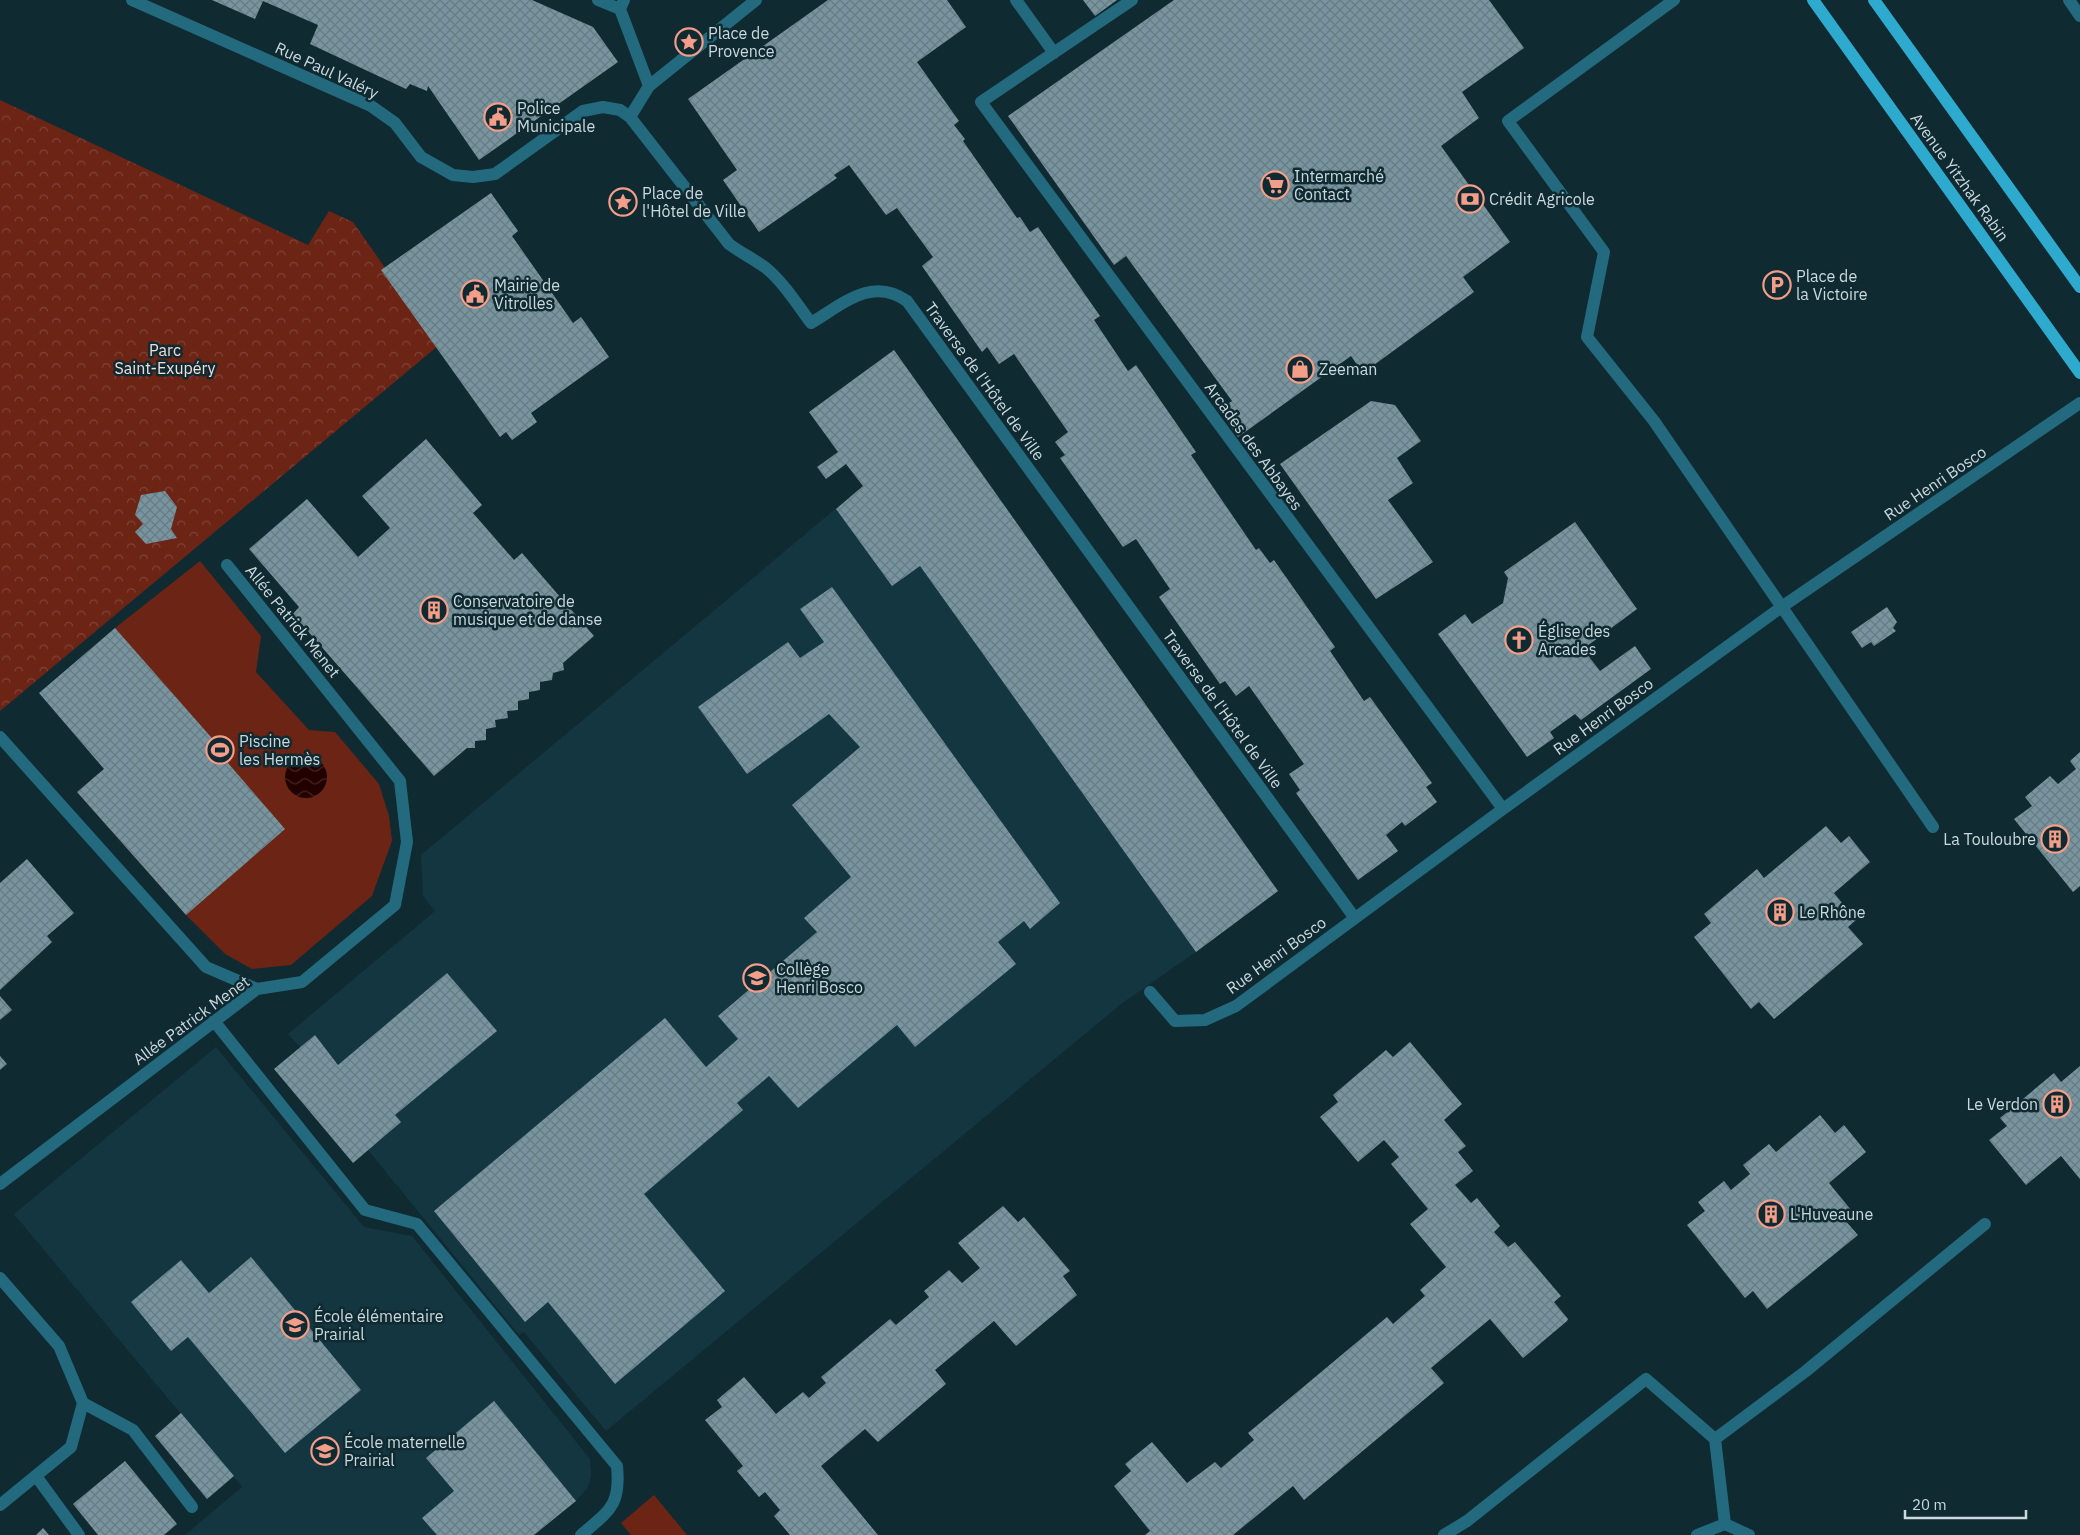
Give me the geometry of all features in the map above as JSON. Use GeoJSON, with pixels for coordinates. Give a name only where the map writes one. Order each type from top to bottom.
{"type":"FeatureCollection","features":[{"type":"Feature","properties":{"kind":"main road","name":"Avenue Yitzhak Rabin"},"geometry":{"type":"LineString","coordinates":[[1813,0],[2080,373]]}},
{"type":"Feature","properties":{"kind":"main road","name":"Avenue Yitzhak Rabin"},"geometry":{"type":"LineString","coordinates":[[1874,0],[2080,287]]}},
{"type":"Feature","properties":{"kind":"street","name":"Rue Paul Valéry"},"geometry":{"type":"LineString","coordinates":[[132,0],[371,106],[395,123],[421,157],[453,175],[473,177],[495,174],[583,111],[602,107],[620,110],[630,117]]}},
{"type":"Feature","properties":{"kind":"street"},"geometry":{"type":"LineString","coordinates":[[598,0],[622,5],[649,86]]}},
{"type":"Feature","properties":{"kind":"street"},"geometry":{"type":"LineString","coordinates":[[630,117],[649,86],[756,0]]}},
{"type":"Feature","properties":{"kind":"street"},"geometry":{"type":"LineString","coordinates":[[1016,0],[1054,53],[1132,0]]}},
{"type":"Feature","properties":{"kind":"street"},"geometry":{"type":"LineString","coordinates":[[1674,0],[1508,121],[1604,252],[1587,337],[1654,422],[1783,606],[1841,696],[1933,827]]}},
{"type":"Feature","properties":{"kind":"street"},"geometry":{"type":"LineString","coordinates":[[2069,0],[2080,16]]}},
{"type":"Feature","properties":{"kind":"street","name":"Arcades des Abbayes"},"geometry":{"type":"LineString","coordinates":[[1054,53],[981,102],[1503,808]]}},
{"type":"Feature","properties":{"kind":"street","name":"Traverse de l'Hôtel de Ville"},"geometry":{"type":"LineString","coordinates":[[630,117],[729,244],[745,257],[765,268],[781,282],[811,323],[863,292],[880,290],[895,293],[907,301],[1354,917]]}},
{"type":"Feature","properties":{"kind":"street","name":"Rue Henri Bosco"},"geometry":{"type":"LineString","coordinates":[[1150,992],[1175,1021],[1205,1020],[1236,1006],[1503,808],[1783,606],[2080,403]]}},
{"type":"Feature","properties":{"kind":"street","name":"Allée Patrick Menet"},"geometry":{"type":"LineString","coordinates":[[0,1184],[257,989],[302,982],[395,905],[407,842],[400,782],[227,565]]}},
{"type":"Feature","properties":{"kind":"street"},"geometry":{"type":"LineString","coordinates":[[0,737],[206,967],[257,989]]}},
{"type":"Feature","properties":{"kind":"street"},"geometry":{"type":"LineString","coordinates":[[214,1021],[364,1210],[417,1224],[617,1466],[619,1488],[611,1508],[581,1535]]}},
{"type":"Feature","properties":{"kind":"street"},"geometry":{"type":"LineString","coordinates":[[1715,1439],[1806,1371],[1984,1224]]}},
{"type":"Feature","properties":{"kind":"street"},"geometry":{"type":"LineString","coordinates":[[0,1278],[59,1346],[83,1403],[71,1447],[0,1505]]}},
{"type":"Feature","properties":{"kind":"street"},"geometry":{"type":"LineString","coordinates":[[1444,1535],[1467,1520],[1646,1379],[1715,1439],[1725,1524]]}},
{"type":"Feature","properties":{"kind":"street"},"geometry":{"type":"LineString","coordinates":[[83,1403],[133,1430],[192,1507]]}},
{"type":"Feature","properties":{"kind":"street"},"geometry":{"type":"LineString","coordinates":[[36,1476],[79,1535]]}},
{"type":"Feature","properties":{"kind":"street"},"geometry":{"type":"LineString","coordinates":[[1697,1535],[1725,1524],[1749,1535]]}},
{"type":"Feature","properties":{"kind":"shaded area","name":"Collège Henri Bosco"},"geometry":{"type":"Polygon","coordinates":[[[863,486],[1196,952],[1121,1004],[606,1431],[524,1332],[519,1335],[368,1150],[274,1069],[300,1047],[288,1034],[435,911],[423,896],[421,855],[863,486]]]}},
{"type":"Feature","properties":{"kind":"shaded area","name":"École élémentaire Prairial"},"geometry":{"type":"Polygon","coordinates":[[[216,1047],[364,1227],[412,1236],[590,1459],[591,1476],[588,1487],[576,1501],[534,1535],[185,1535],[242,1487],[14,1214],[216,1047]]]}},
{"type":"Feature","properties":{"kind":"green space","name":"Parc Saint-Exupéry"},"geometry":{"type":"Polygon","coordinates":[[[0,100],[308,245],[329,211],[353,222],[439,345],[0,711],[0,100]]]}},
{"type":"Feature","properties":{"kind":"green space","name":"Piscine les Hermès"},"geometry":{"type":"Polygon","coordinates":[[[200,561],[261,636],[256,672],[309,730],[335,732],[379,784],[389,816],[392,841],[372,896],[291,965],[252,969],[225,954],[186,915],[77,792],[104,769],[115,628],[200,561]]]}},
{"type":"Feature","properties":{"kind":"green space"},"geometry":{"type":"Polygon","coordinates":[[[654,1495],[687,1535],[631,1535],[621,1523],[654,1495]]]}},
{"type":"Feature","properties":{"kind":"water"},"geometry":{"type":"Polygon","coordinates":[[[310,756],[318,759],[324,765],[327,777],[324,789],[318,795],[302,798],[294,795],[288,789],[285,773],[288,765],[294,759],[310,756]]]}},
{"type":"Feature","properties":{"kind":"building"},"geometry":{"type":"Polygon","coordinates":[[[212,0],[532,0],[593,27],[618,62],[479,160],[428,86],[427,91],[410,84],[406,89],[310,44],[318,25],[263,1],[255,19],[212,0]]]}},
{"type":"Feature","properties":{"kind":"building"},"geometry":{"type":"Polygon","coordinates":[[[828,0],[947,0],[966,27],[917,62],[959,121],[954,125],[965,139],[963,141],[1017,218],[1020,217],[1030,232],[1038,227],[1100,316],[1094,320],[1128,371],[1136,365],[1196,452],[1191,455],[1256,550],[1259,548],[1270,563],[1274,560],[1335,647],[1330,651],[1364,701],[1370,697],[1432,783],[1426,787],[1437,802],[1405,826],[1402,822],[1386,835],[1398,851],[1358,880],[1296,793],[1300,790],[1289,774],[1304,764],[1249,686],[1236,696],[1225,681],[1220,684],[1159,597],[1170,589],[1136,539],[1123,547],[1060,458],[1065,455],[1055,442],[1068,432],[1014,354],[999,364],[987,347],[982,352],[922,266],[933,257],[897,208],[886,215],[849,165],[834,175],[837,178],[759,232],[723,180],[737,170],[688,99],[828,0]]]}},
{"type":"Feature","properties":{"kind":"building"},"geometry":{"type":"Polygon","coordinates":[[[1083,0],[1117,0],[1095,16],[1083,0]]]}},
{"type":"Feature","properties":{"kind":"building","name":"Intermarché Contact"},"geometry":{"type":"Polygon","coordinates":[[[1174,0],[1489,0],[1524,48],[1462,92],[1479,118],[1441,146],[1510,242],[1463,277],[1474,292],[1363,373],[1351,356],[1238,437],[1219,410],[1232,401],[1126,256],[1114,265],[1008,116],[1174,0]]]}},
{"type":"Feature","properties":{"kind":"building","name":"Mairie de Vitrolles"},"geometry":{"type":"Polygon","coordinates":[[[491,193],[518,231],[512,236],[573,323],[581,317],[609,357],[531,413],[537,422],[512,440],[506,432],[500,437],[381,270],[491,193]]]}},
{"type":"Feature","properties":{"kind":"building"},"geometry":{"type":"Polygon","coordinates":[[[894,350],[1278,891],[1196,952],[920,566],[892,586],[836,509],[863,486],[846,464],[826,479],[817,467],[838,452],[809,412],[894,350]]]}},
{"type":"Feature","properties":{"kind":"building"},"geometry":{"type":"Polygon","coordinates":[[[1371,401],[1395,405],[1421,441],[1397,458],[1413,483],[1388,500],[1433,562],[1376,599],[1280,464],[1371,401]]]}},
{"type":"Feature","properties":{"kind":"building","name":"Conservatoire de musique et de danse"},"geometry":{"type":"Polygon","coordinates":[[[426,439],[482,505],[473,513],[514,560],[522,553],[594,636],[563,663],[564,670],[553,673],[552,680],[540,682],[540,690],[529,692],[529,699],[518,701],[518,710],[507,711],[508,718],[495,720],[496,727],[486,729],[486,740],[475,741],[475,748],[467,748],[434,776],[293,614],[299,607],[249,549],[307,499],[358,557],[390,528],[362,496],[426,439]]]}},
{"type":"Feature","properties":{"kind":"building"},"geometry":{"type":"Polygon","coordinates":[[[165,491],[177,507],[171,529],[177,538],[146,544],[135,532],[143,524],[135,515],[141,495],[165,491]]]}},
{"type":"Feature","properties":{"kind":"building","name":"Église des Arcades"},"geometry":{"type":"Polygon","coordinates":[[[1575,522],[1637,609],[1583,649],[1600,671],[1635,646],[1651,669],[1581,720],[1575,714],[1550,732],[1554,738],[1527,757],[1438,634],[1465,614],[1472,624],[1503,603],[1508,578],[1504,572],[1575,522]]]}},
{"type":"Feature","properties":{"kind":"building"},"geometry":{"type":"Polygon","coordinates":[[[832,587],[1060,903],[1030,929],[1024,921],[998,942],[1016,964],[915,1047],[897,1025],[798,1108],[769,1076],[737,1103],[743,1110],[644,1194],[725,1291],[615,1384],[548,1302],[525,1322],[434,1211],[665,1018],[706,1067],[738,1039],[718,1016],[817,932],[804,918],[851,877],[792,805],[860,747],[829,714],[747,774],[698,707],[788,642],[800,658],[824,642],[800,609],[832,587]]]}},
{"type":"Feature","properties":{"kind":"building"},"geometry":{"type":"Polygon","coordinates":[[[1887,607],[1897,622],[1893,628],[1896,631],[1874,646],[1871,642],[1862,648],[1851,632],[1887,607]]]}},
{"type":"Feature","properties":{"kind":"building"},"geometry":{"type":"Polygon","coordinates":[[[115,628],[225,753],[221,755],[285,829],[186,915],[77,792],[104,769],[39,693],[115,628]]]}},
{"type":"Feature","properties":{"kind":"building","name":"La Touloubre"},"geometry":{"type":"Polygon","coordinates":[[[2080,752],[2080,886],[2073,892],[2014,819],[2032,806],[2025,797],[2050,776],[2058,784],[2076,769],[2070,761],[2080,752]]]}},
{"type":"Feature","properties":{"kind":"building","name":"Le Rhône"},"geometry":{"type":"Polygon","coordinates":[[[1826,826],[1841,843],[1849,836],[1870,862],[1834,893],[1856,920],[1848,927],[1863,944],[1774,1019],[1759,1002],[1751,1009],[1694,937],[1711,923],[1704,914],[1757,869],[1764,878],[1826,826]]]}},
{"type":"Feature","properties":{"kind":"building"},"geometry":{"type":"Polygon","coordinates":[[[27,859],[74,913],[47,936],[52,942],[0,990],[0,883],[27,859]]]}},
{"type":"Feature","properties":{"kind":"building"},"geometry":{"type":"Polygon","coordinates":[[[447,973],[497,1031],[395,1115],[401,1122],[353,1163],[274,1069],[315,1035],[338,1065],[447,973]]]}},
{"type":"Feature","properties":{"kind":"building"},"geometry":{"type":"Polygon","coordinates":[[[0,996],[12,1010],[0,1020],[0,996]]]}},
{"type":"Feature","properties":{"kind":"building"},"geometry":{"type":"Polygon","coordinates":[[[1410,1042],[1462,1104],[1444,1120],[1466,1146],[1458,1152],[1473,1171],[1455,1185],[1471,1203],[1477,1198],[1500,1226],[1494,1232],[1508,1247],[1515,1242],[1561,1296],[1554,1302],[1568,1319],[1567,1321],[1523,1358],[1490,1319],[1431,1368],[1444,1383],[1304,1500],[1293,1486],[1233,1535],[1145,1535],[1150,1531],[1114,1486],[1131,1471],[1125,1464],[1152,1442],[1187,1483],[1215,1462],[1221,1468],[1254,1440],[1248,1433],[1387,1317],[1393,1324],[1425,1296],[1420,1290],[1446,1267],[1410,1224],[1428,1209],[1391,1164],[1399,1157],[1384,1140],[1358,1162],[1320,1117],[1338,1102],[1333,1095],[1386,1050],[1393,1057],[1410,1042]]]}},
{"type":"Feature","properties":{"kind":"building"},"geometry":{"type":"Polygon","coordinates":[[[0,1056],[7,1064],[0,1070],[0,1056]]]}},
{"type":"Feature","properties":{"kind":"building","name":"Le Verdon"},"geometry":{"type":"Polygon","coordinates":[[[2080,1066],[2080,1179],[2061,1156],[2026,1185],[1989,1140],[2007,1126],[2000,1118],[2054,1073],[2061,1082],[2080,1066]]]}},
{"type":"Feature","properties":{"kind":"building","name":"L'Huveaune"},"geometry":{"type":"Polygon","coordinates":[[[1820,1115],[1835,1133],[1844,1125],[1866,1152],[1829,1183],[1851,1210],[1843,1218],[1858,1235],[1767,1309],[1753,1291],[1745,1298],[1687,1225],[1705,1211],[1698,1202],[1724,1181],[1731,1190],[1750,1174],[1743,1165],[1769,1144],[1776,1152],[1820,1115]]]}},
{"type":"Feature","properties":{"kind":"building"},"geometry":{"type":"Polygon","coordinates":[[[1003,1206],[1018,1222],[1024,1217],[1070,1271],[1063,1276],[1077,1295],[1016,1346],[994,1321],[935,1370],[946,1384],[878,1442],[865,1429],[821,1466],[878,1535],[790,1535],[774,1516],[780,1510],[765,1492],[759,1497],[737,1471],[743,1466],[705,1420],[722,1407],[717,1400],[744,1377],[776,1414],[803,1392],[809,1398],[826,1383],[821,1377],[890,1319],[896,1325],[929,1297],[924,1291],[949,1270],[962,1283],[980,1268],[958,1243],[1003,1206]]]}},
{"type":"Feature","properties":{"kind":"building"},"geometry":{"type":"Polygon","coordinates":[[[251,1257],[361,1390],[285,1453],[188,1337],[171,1351],[131,1302],[181,1260],[209,1293],[251,1257]]]}},
{"type":"Feature","properties":{"kind":"building"},"geometry":{"type":"Polygon","coordinates":[[[494,1401],[576,1501],[534,1535],[437,1535],[422,1518],[454,1491],[426,1458],[494,1401]]]}},
{"type":"Feature","properties":{"kind":"building"},"geometry":{"type":"Polygon","coordinates":[[[181,1413],[234,1476],[207,1499],[155,1436],[181,1413]]]}},
{"type":"Feature","properties":{"kind":"building"},"geometry":{"type":"Polygon","coordinates":[[[125,1461],[177,1524],[164,1535],[98,1535],[73,1504],[125,1461]]]}},
{"type":"Feature","properties":{"kind":"building"},"geometry":{"type":"Polygon","coordinates":[[[43,1528],[49,1535],[36,1535],[43,1528]]]}},
{"type":"Feature","properties":{"kind":"place","name":"Place de Provence"},"geometry":{"type":"Point","coordinates":[689,42]}},
{"type":"Feature","properties":{"kind":"place","name":"Police Municipale"},"geometry":{"type":"Point","coordinates":[498,117]}},
{"type":"Feature","properties":{"kind":"place","name":"Intermarché Contact"},"geometry":{"type":"Point","coordinates":[1275,185]}},
{"type":"Feature","properties":{"kind":"place","name":"Crédit Agricole"},"geometry":{"type":"Point","coordinates":[1470,199]}},
{"type":"Feature","properties":{"kind":"place","name":"Place de l'Hôtel de Ville"},"geometry":{"type":"Point","coordinates":[623,202]}},
{"type":"Feature","properties":{"kind":"place","name":"Place de la Victoire"},"geometry":{"type":"Point","coordinates":[1777,285]}},
{"type":"Feature","properties":{"kind":"place","name":"Mairie de Vitrolles"},"geometry":{"type":"Point","coordinates":[475,294]}},
{"type":"Feature","properties":{"kind":"place","name":"Zeeman"},"geometry":{"type":"Point","coordinates":[1300,369]}},
{"type":"Feature","properties":{"kind":"place","name":"Conservatoire de musique et de danse"},"geometry":{"type":"Point","coordinates":[434,610]}},
{"type":"Feature","properties":{"kind":"place","name":"Église des Arcades"},"geometry":{"type":"Point","coordinates":[1519,640]}},
{"type":"Feature","properties":{"kind":"place","name":"Piscine les Hermès"},"geometry":{"type":"Point","coordinates":[220,750]}},
{"type":"Feature","properties":{"kind":"place","name":"La Touloubre"},"geometry":{"type":"Point","coordinates":[2055,839]}},
{"type":"Feature","properties":{"kind":"place","name":"Le Rhône"},"geometry":{"type":"Point","coordinates":[1780,912]}},
{"type":"Feature","properties":{"kind":"place","name":"Collège Henri Bosco"},"geometry":{"type":"Point","coordinates":[757,978]}},
{"type":"Feature","properties":{"kind":"place","name":"Le Verdon"},"geometry":{"type":"Point","coordinates":[2057,1104]}},
{"type":"Feature","properties":{"kind":"place","name":"L'Huveaune"},"geometry":{"type":"Point","coordinates":[1771,1214]}},
{"type":"Feature","properties":{"kind":"place","name":"École élémentaire Prairial"},"geometry":{"type":"Point","coordinates":[295,1325]}},
{"type":"Feature","properties":{"kind":"place","name":"École maternelle Prairial"},"geometry":{"type":"Point","coordinates":[325,1451]}}]}
